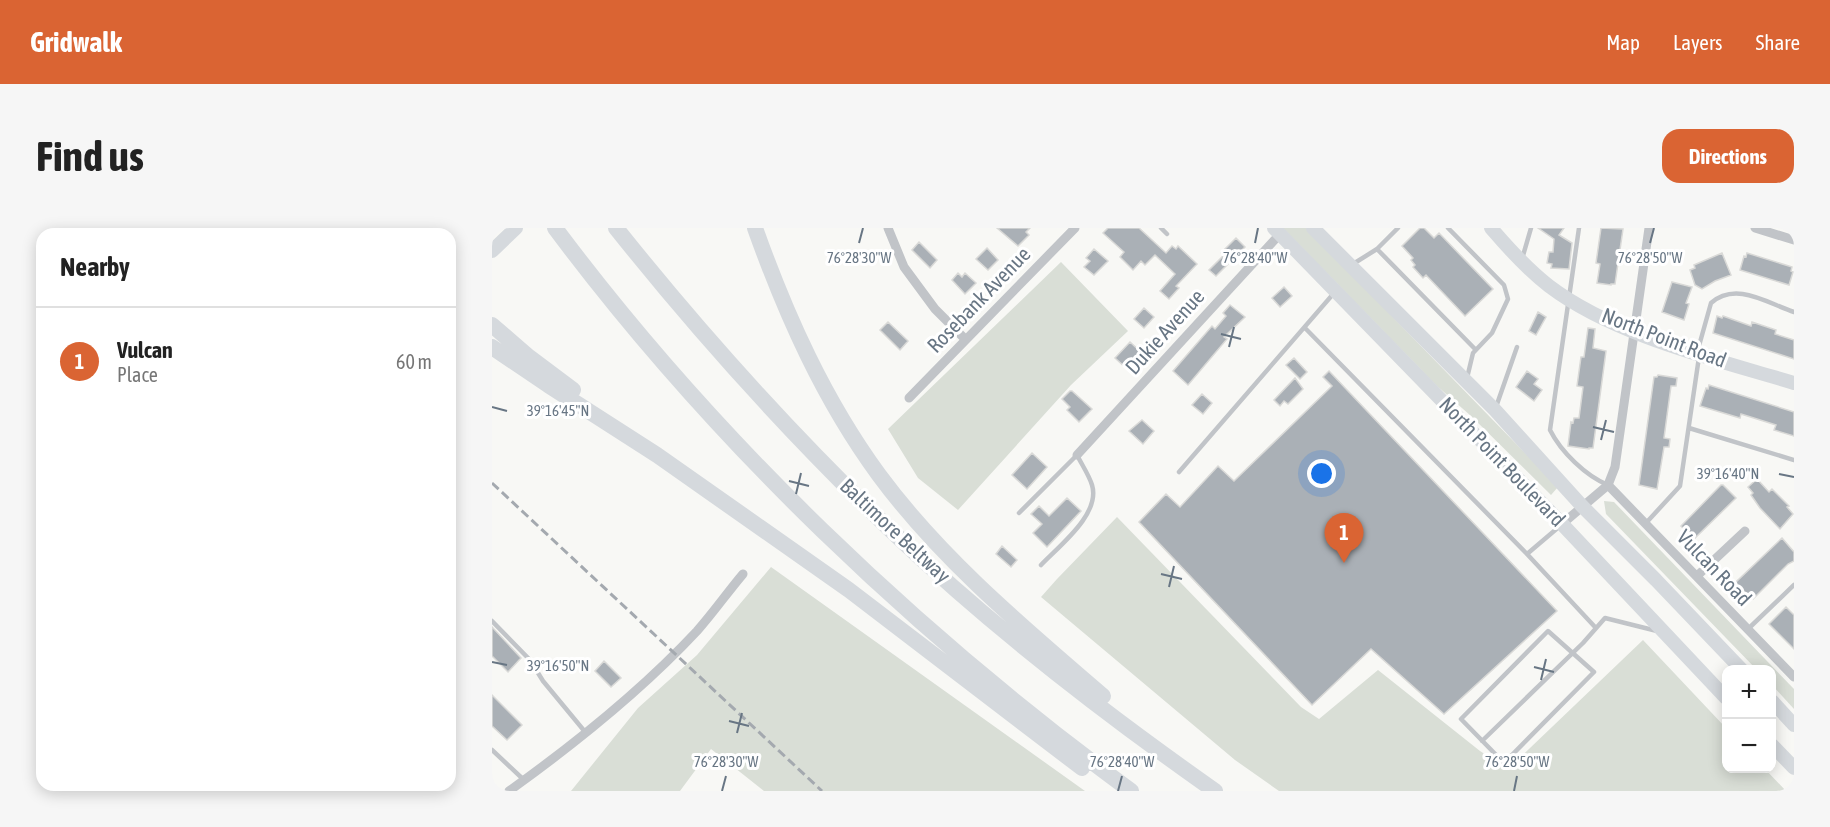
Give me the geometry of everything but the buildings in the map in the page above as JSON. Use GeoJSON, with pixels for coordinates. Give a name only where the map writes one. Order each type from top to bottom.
{"type":"FeatureCollection","features":[{"type":"Feature","properties":{"kind":"highway"},"geometry":{"type":"LineString","coordinates":[[555,228],[677,377],[798,505],[869,574],[939,637],[1015,702],[1131,791]]}},
{"type":"Feature","properties":{"kind":"highway","name":"Baltimore Beltway"},"geometry":{"type":"LineString","coordinates":[[616,228],[708,341],[760,398],[898,537],[1041,660],[1117,720],[1215,791]]}},
{"type":"Feature","properties":{"kind":"highway"},"geometry":{"type":"LineString","coordinates":[[755,228],[772,276],[802,346],[857,443],[900,501],[963,570],[1029,631],[1123,713],[1165,744],[1220,791]]}},
{"type":"Feature","properties":{"kind":"highway"},"geometry":{"type":"LineString","coordinates":[[766,228],[802,346]]}},
{"type":"Feature","properties":{"kind":"highway"},"geometry":{"type":"LineString","coordinates":[[492,326],[657,455],[849,590],[1114,791]]}},
{"type":"Feature","properties":{"kind":"highway"},"geometry":{"type":"LineString","coordinates":[[492,347],[657,455]]}},
{"type":"Feature","properties":{"kind":"main road","name":"North Point Boulevard"},"geometry":{"type":"LineString","coordinates":[[1313,228],[1467,381],[1582,506],[1738,665]]}},
{"type":"Feature","properties":{"kind":"main road","name":"North Point Road"},"geometry":{"type":"LineString","coordinates":[[1491,228],[1551,287],[1634,332],[1794,383]]}},
{"type":"Feature","properties":{"kind":"main road"},"geometry":{"type":"LineString","coordinates":[[492,251],[514,230]]}},
{"type":"Feature","properties":{"kind":"main road","name":"North Point Boulevard"},"geometry":{"type":"LineString","coordinates":[[1277,231],[1562,524],[1722,694]]}},
{"type":"Feature","properties":{"kind":"main road"},"geometry":{"type":"LineString","coordinates":[[1776,705],[1794,725]]}},
{"type":"Feature","properties":{"kind":"main road"},"geometry":{"type":"LineString","coordinates":[[1776,749],[1794,768]]}},
{"type":"Feature","properties":{"kind":"street"},"geometry":{"type":"LineString","coordinates":[[888,228],[904,267],[934,309],[965,339]]}},
{"type":"Feature","properties":{"kind":"street"},"geometry":{"type":"LineString","coordinates":[[1562,524],[1608,485],[1617,459],[1649,228]]}},
{"type":"Feature","properties":{"kind":"street"},"geometry":{"type":"LineString","coordinates":[[1755,228],[1774,231],[1794,240]]}},
{"type":"Feature","properties":{"kind":"street","name":"Rosebank Avenue"},"geometry":{"type":"LineString","coordinates":[[909,398],[1072,229]]}},
{"type":"Feature","properties":{"kind":"street","name":"Dukie Avenue"},"geometry":{"type":"LineString","coordinates":[[1077,455],[1277,231]]}},
{"type":"Feature","properties":{"kind":"street","name":"Vulcan Road"},"geometry":{"type":"LineString","coordinates":[[1608,485],[1794,676]]}},
{"type":"Feature","properties":{"kind":"street"},"geometry":{"type":"LineString","coordinates":[[1697,576],[1745,531]]}},
{"type":"Feature","properties":{"kind":"street"},"geometry":{"type":"LineString","coordinates":[[509,791],[586,733],[631,695],[699,629],[742,574]]}},
{"type":"Feature","properties":{"kind":"lane"},"geometry":{"type":"LineString","coordinates":[[1161,228],[1167,234]]}},
{"type":"Feature","properties":{"kind":"lane"},"geometry":{"type":"LineString","coordinates":[[1351,266],[1377,249],[1398,228]]}},
{"type":"Feature","properties":{"kind":"lane"},"geometry":{"type":"LineString","coordinates":[[1448,228],[1504,285],[1508,299],[1496,327],[1475,350],[1467,381]]}},
{"type":"Feature","properties":{"kind":"lane"},"geometry":{"type":"LineString","coordinates":[[1522,261],[1531,228]]}},
{"type":"Feature","properties":{"kind":"lane"},"geometry":{"type":"LineString","coordinates":[[1579,228],[1550,430],[1554,438],[1584,471],[1593,479],[1608,485]]}},
{"type":"Feature","properties":{"kind":"lane"},"geometry":{"type":"LineString","coordinates":[[1377,249],[1475,350]]}},
{"type":"Feature","properties":{"kind":"lane"},"geometry":{"type":"LineString","coordinates":[[1179,472],[1336,291]]}},
{"type":"Feature","properties":{"kind":"lane"},"geometry":{"type":"LineString","coordinates":[[1646,524],[1680,486],[1698,354],[1712,303],[1734,292],[1747,294],[1794,312]]}},
{"type":"Feature","properties":{"kind":"lane"},"geometry":{"type":"LineString","coordinates":[[1305,328],[1527,554],[1595,627]]}},
{"type":"Feature","properties":{"kind":"lane"},"geometry":{"type":"LineString","coordinates":[[1495,410],[1517,346]]}},
{"type":"Feature","properties":{"kind":"lane"},"geometry":{"type":"LineString","coordinates":[[1689,428],[1794,460]]}},
{"type":"Feature","properties":{"kind":"lane"},"geometry":{"type":"LineString","coordinates":[[1019,513],[1077,455],[1093,486],[1093,501],[1084,520],[1041,565]]}},
{"type":"Feature","properties":{"kind":"lane"},"geometry":{"type":"LineString","coordinates":[[1527,554],[1562,524]]}},
{"type":"Feature","properties":{"kind":"lane"},"geometry":{"type":"LineString","coordinates":[[1748,629],[1794,585]]}},
{"type":"Feature","properties":{"kind":"lane"},"geometry":{"type":"LineString","coordinates":[[1482,741],[1573,653],[1605,618],[1662,632]]}},
{"type":"Feature","properties":{"kind":"lane"},"geometry":{"type":"LineString","coordinates":[[492,621],[530,660],[543,681],[586,733]]}},
{"type":"Feature","properties":{"kind":"lane"},"geometry":{"type":"LineString","coordinates":[[1548,631],[1573,653],[1594,672],[1504,763],[1461,720],[1548,631]]}},
{"type":"Feature","properties":{"kind":"lane"},"geometry":{"type":"LineString","coordinates":[[492,750],[524,780]]}},
{"type":"Feature","properties":{"kind":"shaded area"},"geometry":{"type":"Polygon","coordinates":[[[1283,228],[1306,228],[1558,487],[1551,495],[1471,416],[1437,386],[1283,228]]]}},
{"type":"Feature","properties":{"kind":"shaded area"},"geometry":{"type":"Polygon","coordinates":[[[1061,262],[1128,331],[1071,385],[958,510],[918,478],[888,429],[1061,262]]]}},
{"type":"Feature","properties":{"kind":"shaded area"},"geometry":{"type":"Polygon","coordinates":[[[1604,501],[1614,502],[1771,665],[1752,665],[1606,514],[1604,501]]]}},
{"type":"Feature","properties":{"kind":"shaded area"},"geometry":{"type":"Polygon","coordinates":[[[1117,517],[1301,707],[1319,719],[1378,670],[1480,751],[1508,769],[1643,640],[1722,724],[1722,773],[1769,773],[1786,791],[1279,791],[1235,760],[1041,597],[1117,517]]]}},
{"type":"Feature","properties":{"kind":"shaded area"},"geometry":{"type":"Polygon","coordinates":[[[771,567],[1085,791],[764,791],[711,749],[680,791],[571,791],[638,708],[697,655],[771,567]]]}},
{"type":"Feature","properties":{"kind":"shaded area"},"geometry":{"type":"Polygon","coordinates":[[[1776,670],[1794,689],[1794,709],[1776,689],[1776,670]]]}},
{"type":"Feature","properties":{"kind":"railway"},"geometry":{"type":"LineString","coordinates":[[492,483],[822,791]]}},
{"type":"Feature","properties":{"kind":"place","name":"Vulcan"},"geometry":{"type":"Point","coordinates":[1344,563]}}]}
